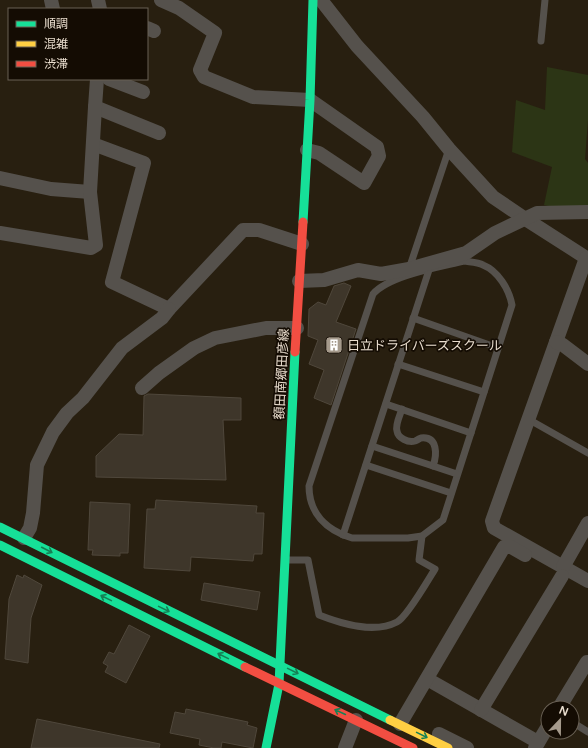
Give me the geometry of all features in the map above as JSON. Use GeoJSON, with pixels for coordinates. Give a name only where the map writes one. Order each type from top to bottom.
{"type":"FeatureCollection","features":[{"type":"Feature","properties":{"kind":"street"},"geometry":{"type":"LineString","coordinates":[[161,0],[179,8],[215,33],[200,70],[204,77],[253,97],[310,100],[377,147],[379,156],[364,183],[319,153],[307,150]]}},
{"type":"Feature","properties":{"kind":"street","name":"額田南郷田彦線"},"geometry":{"type":"LineString","coordinates":[[266,748],[279,684],[284,560],[310,100],[313,0]]}},
{"type":"Feature","properties":{"kind":"street"},"geometry":{"type":"LineString","coordinates":[[321,0],[357,46],[423,117],[449,149],[493,197],[587,259],[492,521],[494,528],[562,571],[588,592]]}},
{"type":"Feature","properties":{"kind":"street"},"geometry":{"type":"LineString","coordinates":[[0,233],[91,248],[96,245],[90,192],[94,107],[97,80]]}},
{"type":"Feature","properties":{"kind":"street"},"geometry":{"type":"LineString","coordinates":[[112,80],[144,92]]}},
{"type":"Feature","properties":{"kind":"street"},"geometry":{"type":"LineString","coordinates":[[94,107],[159,133]]}},
{"type":"Feature","properties":{"kind":"street"},"geometry":{"type":"LineString","coordinates":[[93,144],[144,163],[112,282],[169,309]]}},
{"type":"Feature","properties":{"kind":"street"},"geometry":{"type":"LineString","coordinates":[[0,178],[51,189],[90,192]]}},
{"type":"Feature","properties":{"kind":"street"},"geometry":{"type":"LineString","coordinates":[[300,281],[324,280],[358,270],[381,274],[409,269],[466,253],[495,233],[537,213],[588,212]]}},
{"type":"Feature","properties":{"kind":"street"},"geometry":{"type":"LineString","coordinates":[[24,538],[30,528],[33,513],[37,465],[53,432],[67,414],[83,398],[122,348],[162,318],[242,230],[259,230],[302,244]]}},
{"type":"Feature","properties":{"kind":"street"},"geometry":{"type":"LineString","coordinates":[[142,388],[159,373],[194,348],[215,338],[266,328],[297,328]]}},
{"type":"Feature","properties":{"kind":"street"},"geometry":{"type":"LineString","coordinates":[[556,342],[564,345],[588,364]]}},
{"type":"Feature","properties":{"kind":"street"},"geometry":{"type":"LineString","coordinates":[[481,710],[562,571],[588,523]]}},
{"type":"Feature","properties":{"kind":"street"},"geometry":{"type":"LineString","coordinates":[[0,527],[150,602],[279,664],[467,748]]}},
{"type":"Feature","properties":{"kind":"street"},"geometry":{"type":"LineString","coordinates":[[0,545],[279,684],[413,748]]}},
{"type":"Feature","properties":{"kind":"street"},"geometry":{"type":"LineString","coordinates":[[403,720],[504,548],[511,547],[562,571],[588,581]]}},
{"type":"Feature","properties":{"kind":"street"},"geometry":{"type":"LineString","coordinates":[[564,700],[588,662]]}},
{"type":"Feature","properties":{"kind":"street"},"geometry":{"type":"LineString","coordinates":[[427,679],[481,710],[537,745]]}},
{"type":"Feature","properties":{"kind":"street"},"geometry":{"type":"LineString","coordinates":[[345,748],[356,720]]}},
{"type":"Feature","properties":{"kind":"street"},"geometry":{"type":"LineString","coordinates":[[403,720],[448,748]]}},
{"type":"Feature","properties":{"kind":"lane"},"geometry":{"type":"LineString","coordinates":[[541,40],[545,0]]}},
{"type":"Feature","properties":{"kind":"lane"},"geometry":{"type":"LineString","coordinates":[[409,269],[449,149]]}},
{"type":"Feature","properties":{"kind":"lane"},"geometry":{"type":"LineString","coordinates":[[464,261],[483,265],[495,273],[507,290],[512,305],[443,520],[422,536],[408,538],[352,538],[332,529],[317,515],[309,497],[309,486],[373,294],[377,289],[385,284],[428,270],[464,261]]}},
{"type":"Feature","properties":{"kind":"lane"},"geometry":{"type":"LineString","coordinates":[[343,535],[428,270]]}},
{"type":"Feature","properties":{"kind":"lane"},"geometry":{"type":"LineString","coordinates":[[413,318],[498,348]]}},
{"type":"Feature","properties":{"kind":"lane"},"geometry":{"type":"LineString","coordinates":[[398,364],[484,392]]}},
{"type":"Feature","properties":{"kind":"lane"},"geometry":{"type":"LineString","coordinates":[[386,404],[471,433]]}},
{"type":"Feature","properties":{"kind":"lane"},"geometry":{"type":"LineString","coordinates":[[402,409],[397,425],[397,431],[406,441],[414,441],[420,438],[428,439],[433,442],[436,447],[433,466]]}},
{"type":"Feature","properties":{"kind":"lane"},"geometry":{"type":"LineString","coordinates":[[528,419],[588,453]]}},
{"type":"Feature","properties":{"kind":"lane"},"geometry":{"type":"LineString","coordinates":[[372,446],[457,474]]}},
{"type":"Feature","properties":{"kind":"lane"},"geometry":{"type":"LineString","coordinates":[[366,465],[451,493]]}},
{"type":"Feature","properties":{"kind":"lane"},"geometry":{"type":"LineString","coordinates":[[284,560],[308,560],[319,615],[342,624],[376,628],[398,622],[415,602],[435,569],[419,560],[422,536]]}},
{"type":"Feature","properties":{"kind":"green space"},"geometry":{"type":"Polygon","coordinates":[[[547,67],[588,75],[588,120],[585,159],[588,163],[588,208],[558,208],[544,205],[552,167],[512,152],[516,100],[545,110],[547,67]]]}},
{"type":"Feature","properties":{"kind":"building","name":"日立ドライバーズスクール"},"geometry":{"type":"Polygon","coordinates":[[[344,283],[351,286],[336,322],[356,329],[331,405],[314,398],[324,370],[309,364],[318,340],[308,336],[309,309],[318,302],[326,305],[334,286],[344,283]]]}},
{"type":"Feature","properties":{"kind":"building"},"geometry":{"type":"Polygon","coordinates":[[[148,394],[241,398],[241,420],[223,420],[226,480],[96,477],[96,456],[119,434],[143,435],[144,396],[148,394]]]}},
{"type":"Feature","properties":{"kind":"building"},"geometry":{"type":"Polygon","coordinates":[[[156,500],[257,506],[256,513],[264,513],[262,554],[254,554],[253,561],[191,557],[190,571],[144,568],[147,509],[155,509],[156,500]]]}},
{"type":"Feature","properties":{"kind":"building"},"geometry":{"type":"Polygon","coordinates":[[[90,502],[130,504],[128,553],[120,553],[120,556],[92,555],[93,550],[88,550],[90,502]]]}},
{"type":"Feature","properties":{"kind":"building"},"geometry":{"type":"Polygon","coordinates":[[[17,575],[23,578],[24,575],[42,585],[31,618],[28,663],[5,659],[9,599],[17,575]]]}},
{"type":"Feature","properties":{"kind":"building"},"geometry":{"type":"Polygon","coordinates":[[[204,583],[260,592],[257,610],[201,600],[204,583]]]}},
{"type":"Feature","properties":{"kind":"building"},"geometry":{"type":"Polygon","coordinates":[[[129,625],[150,636],[126,683],[105,672],[108,666],[103,663],[109,652],[114,654],[129,625]]]}},
{"type":"Feature","properties":{"kind":"building"},"geometry":{"type":"Polygon","coordinates":[[[186,709],[248,722],[247,725],[257,728],[253,748],[222,742],[221,748],[214,748],[199,745],[200,739],[170,733],[175,712],[185,714],[186,709]]]}},
{"type":"Feature","properties":{"kind":"building"},"geometry":{"type":"Polygon","coordinates":[[[37,719],[160,744],[159,748],[31,748],[37,719]]]}},
{"type":"Feature","properties":{"kind":"traffic: fast"},"geometry":{"type":"LineString","coordinates":[[303,222],[310,100],[313,0]]}},
{"type":"Feature","properties":{"kind":"traffic: fast"},"geometry":{"type":"LineString","coordinates":[[266,748],[279,684],[295,352]]}},
{"type":"Feature","properties":{"kind":"traffic: fast"},"geometry":{"type":"LineString","coordinates":[[0,527],[390,720]]}},
{"type":"Feature","properties":{"kind":"traffic: fast"},"geometry":{"type":"LineString","coordinates":[[0,545],[245,667]]}},
{"type":"Feature","properties":{"kind":"traffic: slow"},"geometry":{"type":"LineString","coordinates":[[390,720],[448,748]]}},
{"type":"Feature","properties":{"kind":"traffic: jam"},"geometry":{"type":"LineString","coordinates":[[295,352],[303,222]]}},
{"type":"Feature","properties":{"kind":"traffic: jam"},"geometry":{"type":"LineString","coordinates":[[245,667],[413,748]]}},
{"type":"Feature","properties":{"kind":"place","name":"日立ドライバーズスクール"},"geometry":{"type":"Point","coordinates":[334,345]}}]}
